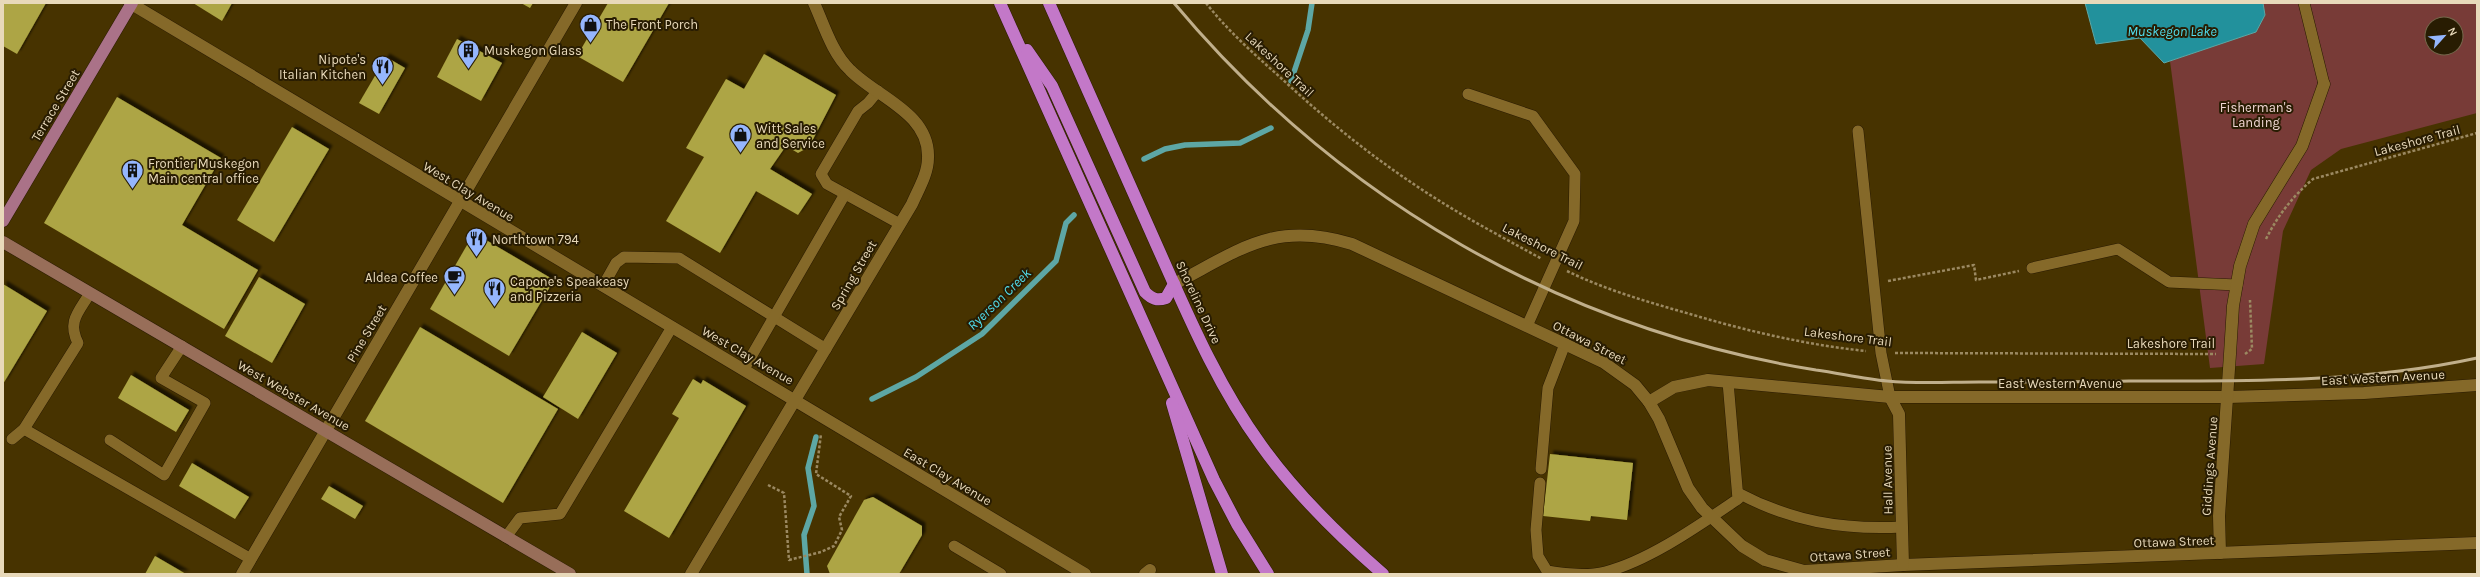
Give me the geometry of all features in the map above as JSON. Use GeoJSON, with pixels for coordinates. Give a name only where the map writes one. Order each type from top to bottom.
{"type":"FeatureCollection","features":[{"type":"Feature","properties":{"kind":"highway"},"geometry":{"type":"LineString","coordinates":[[1000,3],[1214,480],[1237,524],[1268,574]]}},
{"type":"Feature","properties":{"kind":"highway","name":"Shoreline Drive"},"geometry":{"type":"LineString","coordinates":[[1049,3],[1174,284],[1217,372],[1260,445],[1319,516],[1383,574]]}},
{"type":"Feature","properties":{"kind":"highway"},"geometry":{"type":"LineString","coordinates":[[1011,27],[1052,86],[1146,292],[1152,299],[1160,300],[1166,298],[1174,284]]}},
{"type":"Feature","properties":{"kind":"highway"},"geometry":{"type":"LineString","coordinates":[[1164,371],[1222,574]]}},
{"type":"Feature","properties":{"kind":"main road","name":"Terrace Street"},"geometry":{"type":"LineString","coordinates":[[3,221],[131,3]]}},
{"type":"Feature","properties":{"kind":"main road","name":"West Webster Avenue"},"geometry":{"type":"LineString","coordinates":[[3,242],[570,574]]}},
{"type":"Feature","properties":{"kind":"street","name":"West Clay Avenue"},"geometry":{"type":"LineString","coordinates":[[131,3],[460,202],[796,400]]}},
{"type":"Feature","properties":{"kind":"street","name":"Pine Street"},"geometry":{"type":"LineString","coordinates":[[242,574],[576,3]]}},
{"type":"Feature","properties":{"kind":"street","name":"Spring Street"},"geometry":{"type":"LineString","coordinates":[[691,574],[900,224],[924,176],[928,158],[927,145],[922,131],[912,119],[850,70],[839,56],[814,3]]}},
{"type":"Feature","properties":{"kind":"street","name":"Giddings Avenue"},"geometry":{"type":"LineString","coordinates":[[2220,553],[2219,516],[2230,354],[2240,266],[2254,224],[2302,146],[2324,84]]}},
{"type":"Feature","properties":{"kind":"street","name":"Ottawa Street"},"geometry":{"type":"LineString","coordinates":[[1174,284],[1248,246],[1272,237],[1290,234],[1312,235],[1352,244],[1565,344],[1622,373],[1636,384],[1649,402],[1659,419],[1688,488],[1711,517],[1742,546],[1765,560],[1785,567],[1822,572],[1903,565],[2477,543]]}},
{"type":"Feature","properties":{"kind":"street","name":"East Western Avenue"},"geometry":{"type":"LineString","coordinates":[[1649,402],[1674,387],[1708,380],[1890,397],[2228,397],[2364,393],[2477,385]]}},
{"type":"Feature","properties":{"kind":"street","name":"Hall Avenue"},"geometry":{"type":"LineString","coordinates":[[1890,397],[1899,414],[1903,565]]}},
{"type":"Feature","properties":{"kind":"street","name":"East Clay Avenue"},"geometry":{"type":"LineString","coordinates":[[796,400],[1085,574]]}},
{"type":"Feature","properties":{"kind":"lane"},"geometry":{"type":"LineString","coordinates":[[2304,3],[2324,84]]}},
{"type":"Feature","properties":{"kind":"lane"},"geometry":{"type":"LineString","coordinates":[[878,91],[858,111],[821,174],[827,184],[900,224]]}},
{"type":"Feature","properties":{"kind":"lane"},"geometry":{"type":"LineString","coordinates":[[1468,94],[1533,116],[1576,174],[1574,221],[1527,326]]}},
{"type":"Feature","properties":{"kind":"lane"},"geometry":{"type":"LineString","coordinates":[[1858,131],[1881,353],[1890,397]]}},
{"type":"Feature","properties":{"kind":"lane"},"geometry":{"type":"LineString","coordinates":[[744,369],[776,317],[845,194]]}},
{"type":"Feature","properties":{"kind":"lane"},"geometry":{"type":"LineString","coordinates":[[2032,268],[2118,249],[2169,282],[2237,285]]}},
{"type":"Feature","properties":{"kind":"lane"},"geometry":{"type":"LineString","coordinates":[[603,286],[616,263],[624,257],[679,258],[826,349]]}},
{"type":"Feature","properties":{"kind":"lane"},"geometry":{"type":"LineString","coordinates":[[12,439],[24,430],[78,343],[72,328],[74,319],[90,293]]}},
{"type":"Feature","properties":{"kind":"lane"},"geometry":{"type":"LineString","coordinates":[[506,537],[520,518],[560,514],[672,327]]}},
{"type":"Feature","properties":{"kind":"lane"},"geometry":{"type":"LineString","coordinates":[[1541,470],[1548,388],[1565,344]]}},
{"type":"Feature","properties":{"kind":"lane"},"geometry":{"type":"LineString","coordinates":[[110,440],[164,475],[205,403],[161,378],[182,346]]}},
{"type":"Feature","properties":{"kind":"lane"},"geometry":{"type":"LineString","coordinates":[[1540,483],[1536,530],[1538,556],[1547,571],[1604,572],[1637,561],[1711,517],[1738,499],[1728,382]]}},
{"type":"Feature","properties":{"kind":"lane"},"geometry":{"type":"LineString","coordinates":[[24,430],[251,559]]}},
{"type":"Feature","properties":{"kind":"lane"},"geometry":{"type":"LineString","coordinates":[[1738,493],[1769,509],[1824,524],[1875,528],[1902,527]]}},
{"type":"Feature","properties":{"kind":"lane"},"geometry":{"type":"LineString","coordinates":[[954,546],[1001,574]]}},
{"type":"Feature","properties":{"kind":"path","name":"Lakeshore Trail"},"geometry":{"type":"LineString","coordinates":[[1206,3],[1257,56],[1316,110],[1363,148],[1421,190],[1471,220],[1555,265],[1644,301],[1716,322],[1770,335],[1881,353],[2248,354],[2252,349],[2250,294]]}},
{"type":"Feature","properties":{"kind":"path","name":"Lakeshore Trail"},"geometry":{"type":"LineString","coordinates":[[2265,241],[2274,224],[2294,195],[2313,179],[2477,133]]}},
{"type":"Feature","properties":{"kind":"path"},"geometry":{"type":"LineString","coordinates":[[1874,284],[1974,265],[1976,280],[2032,268]]}},
{"type":"Feature","properties":{"kind":"path"},"geometry":{"type":"LineString","coordinates":[[768,485],[784,493],[789,560],[821,552],[834,546],[842,530],[839,517],[850,496],[816,474],[821,434]]}},
{"type":"Feature","properties":{"kind":"green space","name":"Fisherman's Landing"},"geometry":{"type":"Polygon","coordinates":[[[2263,3],[2477,3],[2477,113],[2341,149],[2311,170],[2283,231],[2264,364],[2210,368],[2170,61],[2256,32],[2265,15],[2263,3]]]}},
{"type":"Feature","properties":{"kind":"water","name":"Muskegon Lake"},"geometry":{"type":"Polygon","coordinates":[[[2085,3],[2263,3],[2265,15],[2256,32],[2164,63],[2140,38],[2096,44],[2085,3]]]}},
{"type":"Feature","properties":{"kind":"building"},"geometry":{"type":"Polygon","coordinates":[[[3,3],[46,3],[17,54],[3,46],[3,3]]]}},
{"type":"Feature","properties":{"kind":"building"},"geometry":{"type":"Polygon","coordinates":[[[193,3],[232,3],[222,21],[193,3]]]}},
{"type":"Feature","properties":{"kind":"building"},"geometry":{"type":"Polygon","coordinates":[[[521,3],[533,3],[530,8],[521,3]]]}},
{"type":"Feature","properties":{"kind":"building"},"geometry":{"type":"Polygon","coordinates":[[[608,3],[669,3],[623,82],[577,56],[608,3]]]}},
{"type":"Feature","properties":{"kind":"building","name":"Muskegon Glass"},"geometry":{"type":"Polygon","coordinates":[[[457,39],[502,63],[481,101],[437,77],[457,39]]]}},
{"type":"Feature","properties":{"kind":"building","name":"Witt Sales and Service"},"geometry":{"type":"Polygon","coordinates":[[[764,54],[836,95],[809,147],[798,153],[786,146],[770,169],[812,194],[798,215],[756,191],[720,253],[666,221],[704,157],[686,148],[726,79],[744,89],[764,54]]]}},
{"type":"Feature","properties":{"kind":"building","name":"Nipote's Italian Kitchen"},"geometry":{"type":"Polygon","coordinates":[[[386,57],[405,68],[379,114],[359,103],[386,57]]]}},
{"type":"Feature","properties":{"kind":"building","name":"Frontier Muskegon Main central office"},"geometry":{"type":"Polygon","coordinates":[[[117,97],[221,158],[182,225],[258,270],[224,329],[44,223],[117,97]]]}},
{"type":"Feature","properties":{"kind":"building"},"geometry":{"type":"Polygon","coordinates":[[[292,127],[329,149],[274,242],[237,220],[292,127]]]}},
{"type":"Feature","properties":{"kind":"building"},"geometry":{"type":"Polygon","coordinates":[[[474,233],[554,280],[509,356],[430,309],[474,233]]]}},
{"type":"Feature","properties":{"kind":"building"},"geometry":{"type":"Polygon","coordinates":[[[259,277],[305,304],[272,363],[225,336],[259,277]]]}},
{"type":"Feature","properties":{"kind":"building"},"geometry":{"type":"Polygon","coordinates":[[[3,284],[47,311],[3,384],[3,284]]]}},
{"type":"Feature","properties":{"kind":"building"},"geometry":{"type":"Polygon","coordinates":[[[420,327],[558,409],[503,503],[365,421],[420,327]]]}},
{"type":"Feature","properties":{"kind":"building"},"geometry":{"type":"Polygon","coordinates":[[[582,332],[617,353],[578,419],[543,397],[582,332]]]}},
{"type":"Feature","properties":{"kind":"building"},"geometry":{"type":"Polygon","coordinates":[[[131,375],[189,410],[176,432],[118,398],[131,375]]]}},
{"type":"Feature","properties":{"kind":"building"},"geometry":{"type":"Polygon","coordinates":[[[693,379],[701,384],[703,380],[746,406],[669,538],[624,511],[679,418],[672,414],[693,379]]]}},
{"type":"Feature","properties":{"kind":"building"},"geometry":{"type":"Polygon","coordinates":[[[1550,454],[1633,463],[1627,520],[1591,516],[1590,521],[1543,516],[1550,454]]]}},
{"type":"Feature","properties":{"kind":"building"},"geometry":{"type":"Polygon","coordinates":[[[192,463],[249,497],[235,519],[179,486],[192,463]]]}},
{"type":"Feature","properties":{"kind":"building"},"geometry":{"type":"Polygon","coordinates":[[[329,486],[363,506],[355,519],[321,499],[329,486]]]}},
{"type":"Feature","properties":{"kind":"building"},"geometry":{"type":"Polygon","coordinates":[[[873,497],[922,526],[922,535],[899,574],[830,574],[827,566],[864,500],[873,497]]]}},
{"type":"Feature","properties":{"kind":"building"},"geometry":{"type":"Polygon","coordinates":[[[155,556],[186,574],[145,574],[155,556]]]}},
{"type":"Feature","properties":{"kind":"waterway","name":"Ryerson Creek"},"geometry":{"type":"LineString","coordinates":[[1291,81],[1308,30],[1312,3]]}},
{"type":"Feature","properties":{"kind":"waterway","name":"Ryerson Creek"},"geometry":{"type":"LineString","coordinates":[[1144,159],[1165,149],[1185,145],[1240,143],[1271,128]]}},
{"type":"Feature","properties":{"kind":"waterway","name":"Ryerson Creek"},"geometry":{"type":"LineString","coordinates":[[872,399],[916,377],[982,334],[1056,261],[1066,223],[1074,215]]}},
{"type":"Feature","properties":{"kind":"waterway","name":"Ryerson Creek"},"geometry":{"type":"LineString","coordinates":[[807,574],[804,535],[814,506],[808,468],[816,437]]}},
{"type":"Feature","properties":{"kind":"railway"},"geometry":{"type":"LineString","coordinates":[[1174,3],[1239,74],[1308,138],[1383,195],[1462,245],[1545,288],[1632,323],[1722,351],[1816,370],[1887,381],[1921,383],[2304,379],[2391,372],[2477,358]]}},
{"type":"Feature","properties":{"kind":"place","name":"The Front Porch"},"geometry":{"type":"Point","coordinates":[590,44]}},
{"type":"Feature","properties":{"kind":"place","name":"Muskegon Glass"},"geometry":{"type":"Point","coordinates":[469,70]}},
{"type":"Feature","properties":{"kind":"place","name":"Nipote's Italian Kitchen"},"geometry":{"type":"Point","coordinates":[382,86]}},
{"type":"Feature","properties":{"kind":"place","name":"Witt Sales and Service"},"geometry":{"type":"Point","coordinates":[740,154]}},
{"type":"Feature","properties":{"kind":"place","name":"Frontier Muskegon Main central office"},"geometry":{"type":"Point","coordinates":[132,190]}},
{"type":"Feature","properties":{"kind":"place","name":"Northtown 794"},"geometry":{"type":"Point","coordinates":[476,258]}},
{"type":"Feature","properties":{"kind":"place","name":"Aldea Coffee"},"geometry":{"type":"Point","coordinates":[454,296]}},
{"type":"Feature","properties":{"kind":"place","name":"Capone's Speakeasy and Pizzeria"},"geometry":{"type":"Point","coordinates":[495,308]}}]}
